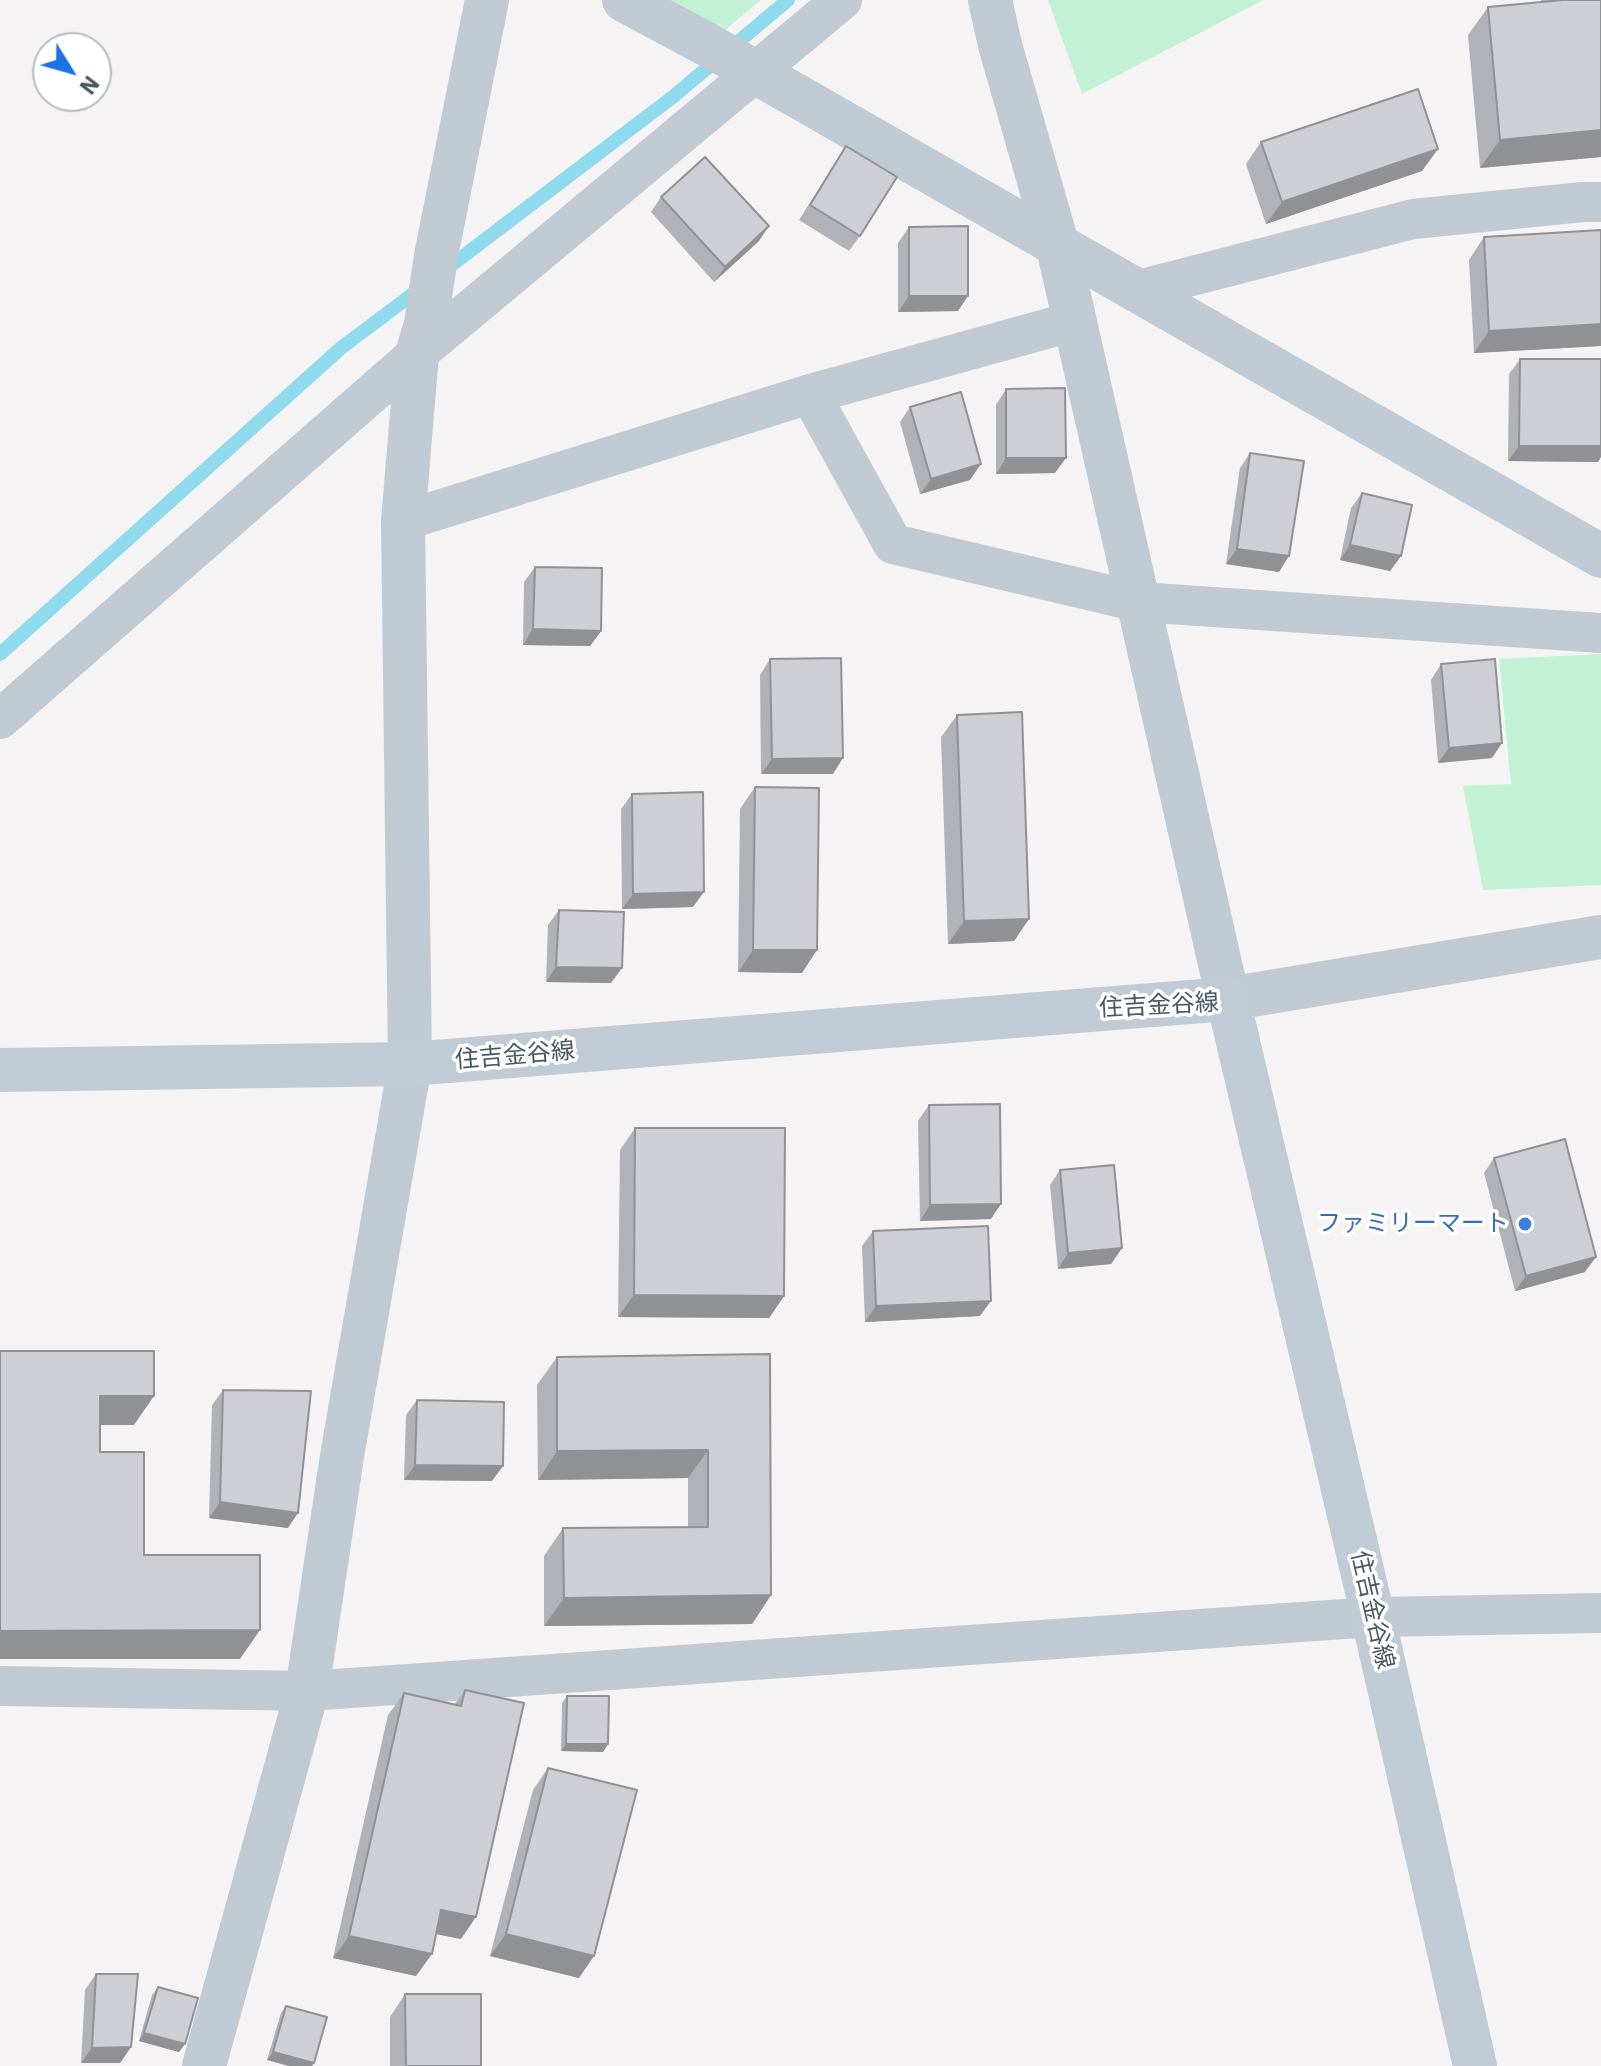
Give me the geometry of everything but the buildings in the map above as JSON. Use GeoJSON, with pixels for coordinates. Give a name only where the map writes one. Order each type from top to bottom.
{"type":"FeatureCollection","features":[{"type":"Feature","properties":{"kind":"main road","name":"住吉金谷線"},"geometry":{"type":"LineString","coordinates":[[0,1070],[410,1064],[1228,999],[1475,2066]]}},
{"type":"Feature","properties":{"kind":"street"},"geometry":{"type":"LineString","coordinates":[[204,2066],[307,1691],[342,1456],[410,1064],[403,521],[421,339],[487,0]]}},
{"type":"Feature","properties":{"kind":"street"},"geometry":{"type":"LineString","coordinates":[[624,0],[1601,556]]}},
{"type":"Feature","properties":{"kind":"street"},"geometry":{"type":"LineString","coordinates":[[0,719],[734,61],[842,0]]}},
{"type":"Feature","properties":{"kind":"street"},"geometry":{"type":"LineString","coordinates":[[990,0],[1058,247],[1228,999],[1601,937]]}},
{"type":"Feature","properties":{"kind":"street"},"geometry":{"type":"LineString","coordinates":[[1138,290],[1413,219],[1601,202]]}},
{"type":"Feature","properties":{"kind":"street"},"geometry":{"type":"LineString","coordinates":[[403,521],[810,394],[1075,321]]}},
{"type":"Feature","properties":{"kind":"street"},"geometry":{"type":"LineString","coordinates":[[810,394],[893,544],[1139,602],[1601,633]]}},
{"type":"Feature","properties":{"kind":"street"},"geometry":{"type":"LineString","coordinates":[[0,1686],[307,1691],[1373,1617],[1601,1613]]}},
{"type":"Feature","properties":{"kind":"green space"},"geometry":{"type":"Polygon","coordinates":[[[666,0],[761,0],[724,31],[666,0]]]}},
{"type":"Feature","properties":{"kind":"green space"},"geometry":{"type":"Polygon","coordinates":[[[1048,0],[1263,0],[1082,94],[1048,0]]]}},
{"type":"Feature","properties":{"kind":"green space"},"geometry":{"type":"Polygon","coordinates":[[[1601,654],[1601,885],[1483,890],[1463,786],[1511,784],[1499,659],[1601,654]]]}},
{"type":"Feature","properties":{"kind":"waterway"},"geometry":{"type":"LineString","coordinates":[[445,270],[674,96],[788,0]]}},
{"type":"Feature","properties":{"kind":"waterway"},"geometry":{"type":"LineString","coordinates":[[0,654],[341,348],[422,287]]}},
{"type":"Feature","properties":{"kind":"place","name":"ファミリーマート"},"geometry":{"type":"Point","coordinates":[1525,1224]}}]}
